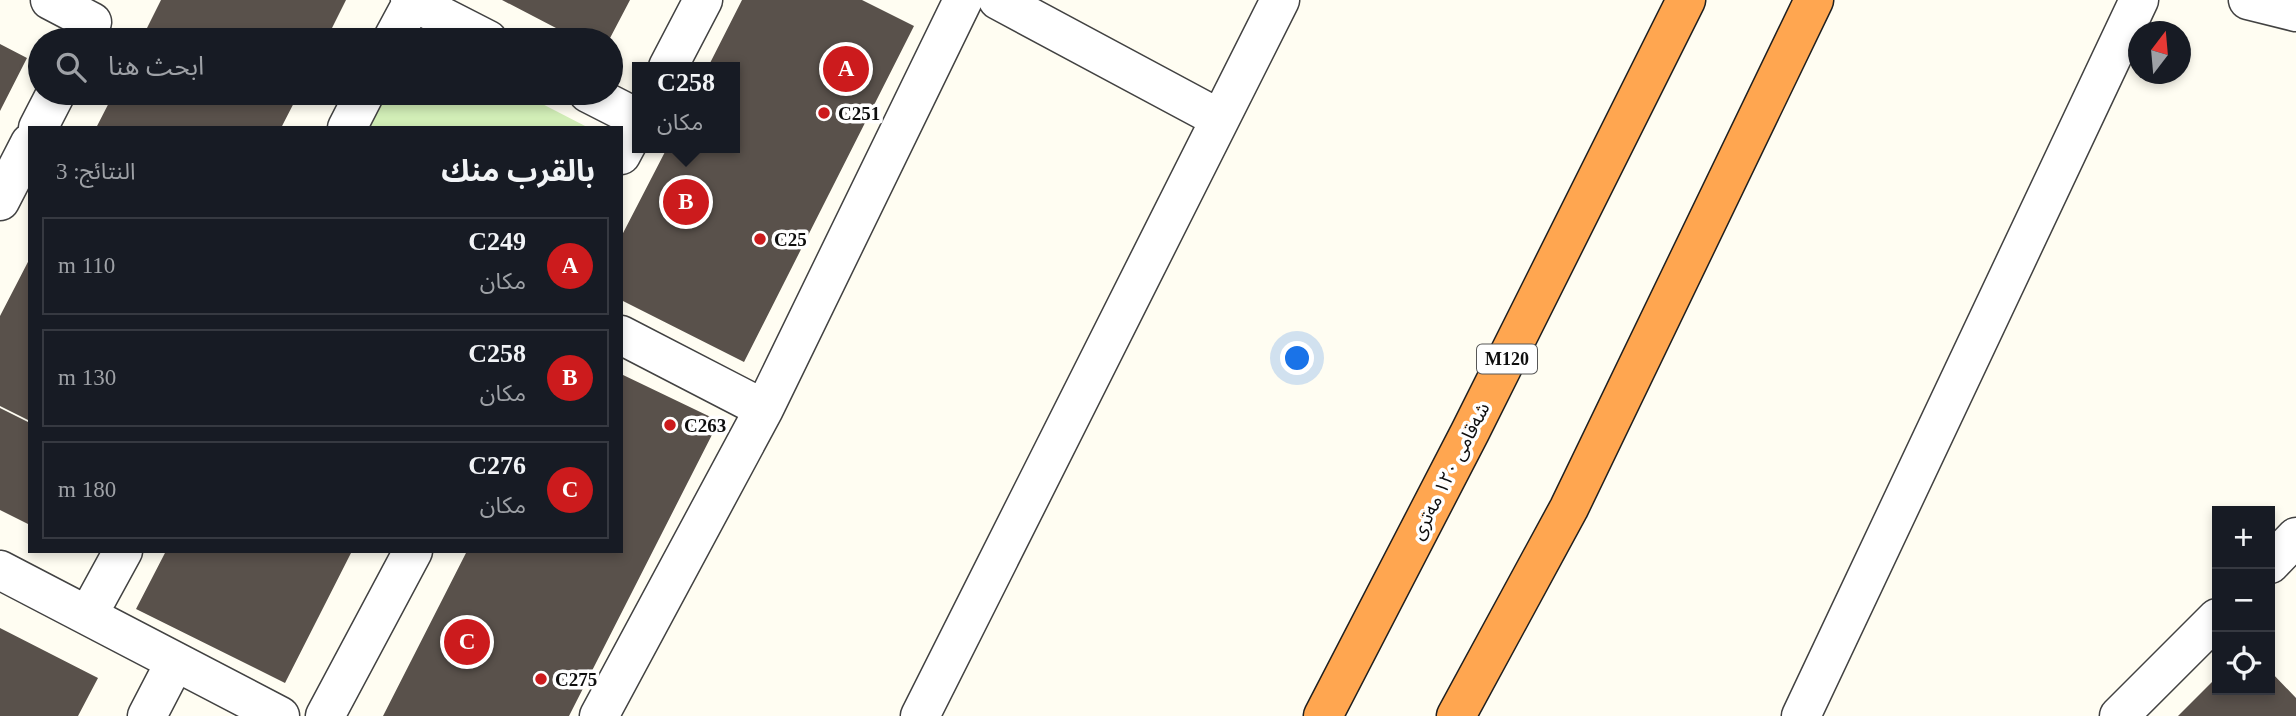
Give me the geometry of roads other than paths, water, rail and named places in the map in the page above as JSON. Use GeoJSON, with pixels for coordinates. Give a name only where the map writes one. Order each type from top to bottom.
{"type":"FeatureCollection","features":[{"type":"Feature","properties":{"kind":"highway","name":"شەقامی ١٢٠ مەتری"},"geometry":{"type":"LineString","coordinates":[[1323,716],[1501,371],[1686,0]]}},
{"type":"Feature","properties":{"kind":"highway"},"geometry":{"type":"LineString","coordinates":[[1456,716],[1569,508],[1814,0]]}},
{"type":"Feature","properties":{"kind":"street"},"geometry":{"type":"LineString","coordinates":[[51,0],[93,21]]}},
{"type":"Feature","properties":{"kind":"street"},"geometry":{"type":"LineString","coordinates":[[670,62],[703,0]]}},
{"type":"Feature","properties":{"kind":"street"},"geometry":{"type":"LineString","coordinates":[[599,716],[764,410],[963,0]]}},
{"type":"Feature","properties":{"kind":"street"},"geometry":{"type":"LineString","coordinates":[[998,0],[1220,119]]}},
{"type":"Feature","properties":{"kind":"street"},"geometry":{"type":"LineString","coordinates":[[920,716],[1280,0]]}},
{"type":"Feature","properties":{"kind":"street"},"geometry":{"type":"LineString","coordinates":[[1815,708],[2139,0]]}},
{"type":"Feature","properties":{"kind":"street"},"geometry":{"type":"LineString","coordinates":[[398,28],[411,1],[464,28]]}},
{"type":"Feature","properties":{"kind":"street"},"geometry":{"type":"LineString","coordinates":[[39,126],[50,105]]}},
{"type":"Feature","properties":{"kind":"street"},"geometry":{"type":"LineString","coordinates":[[348,126],[359,105]]}},
{"type":"Feature","properties":{"kind":"street"},"geometry":{"type":"LineString","coordinates":[[612,105],[632,115]]}},
{"type":"Feature","properties":{"kind":"street"},"geometry":{"type":"LineString","coordinates":[[623,151],[632,134]]}},
{"type":"Feature","properties":{"kind":"street"},"geometry":{"type":"LineString","coordinates":[[0,201],[28,147]]}},
{"type":"Feature","properties":{"kind":"street"},"geometry":{"type":"LineString","coordinates":[[623,336],[764,410]]}},
{"type":"Feature","properties":{"kind":"street"},"geometry":{"type":"LineString","coordinates":[[2275,559],[2296,537]]}},
{"type":"Feature","properties":{"kind":"street"},"geometry":{"type":"LineString","coordinates":[[88,615],[122,553]]}},
{"type":"Feature","properties":{"kind":"street"},"geometry":{"type":"LineString","coordinates":[[325,716],[412,553]]}},
{"type":"Feature","properties":{"kind":"street"},"geometry":{"type":"LineString","coordinates":[[0,570],[280,716]]}},
{"type":"Feature","properties":{"kind":"street"},"geometry":{"type":"LineString","coordinates":[[2125,714],[2212,623]]}},
{"type":"Feature","properties":{"kind":"street"},"geometry":{"type":"LineString","coordinates":[[147,716],[175,662]]}},
{"type":"Feature","properties":{"kind":"place","name":"C249"},"geometry":{"type":"Point","coordinates":[846,69]}},
{"type":"Feature","properties":{"kind":"place","name":"C251"},"geometry":{"type":"Point","coordinates":[824,113]}},
{"type":"Feature","properties":{"kind":"place","name":"C258"},"geometry":{"type":"Point","coordinates":[686,202]}},
{"type":"Feature","properties":{"kind":"place","name":"C25"},"geometry":{"type":"Point","coordinates":[760,239]}},
{"type":"Feature","properties":{"kind":"place","name":"C263"},"geometry":{"type":"Point","coordinates":[670,425]}},
{"type":"Feature","properties":{"kind":"place","name":"C276"},"geometry":{"type":"Point","coordinates":[467,642]}},
{"type":"Feature","properties":{"kind":"place","name":"C275"},"geometry":{"type":"Point","coordinates":[541,679]}}]}
